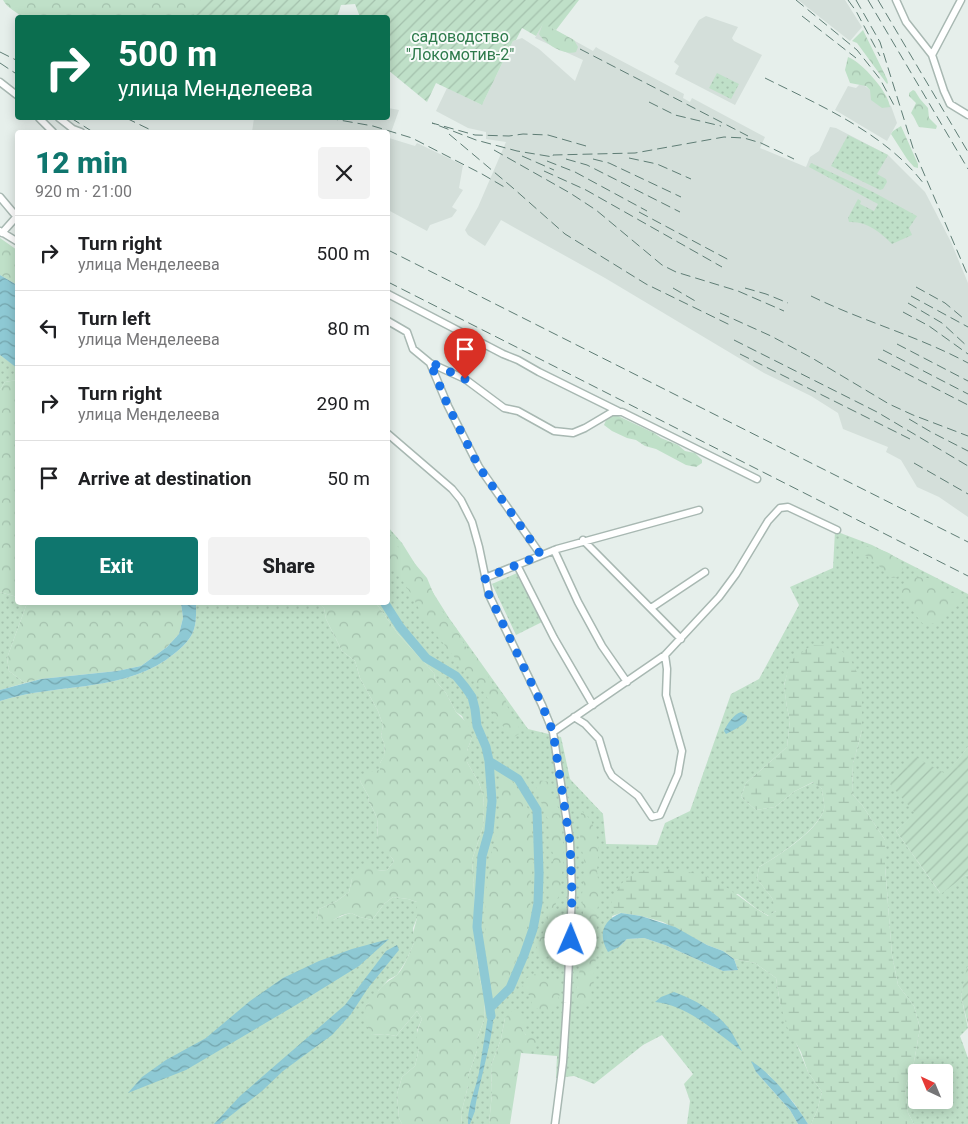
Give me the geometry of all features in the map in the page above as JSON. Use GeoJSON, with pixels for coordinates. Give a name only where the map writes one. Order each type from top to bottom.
{"type":"FeatureCollection","features":[{"type":"Feature","properties":{"kind":"street"},"geometry":{"type":"LineString","coordinates":[[896,0],[906,22],[932,55],[950,104],[968,115]]}},
{"type":"Feature","properties":{"kind":"street"},"geometry":{"type":"LineString","coordinates":[[932,55],[961,0]]}},
{"type":"Feature","properties":{"kind":"street"},"geometry":{"type":"LineString","coordinates":[[3,84],[15,88]]}},
{"type":"Feature","properties":{"kind":"street"},"geometry":{"type":"LineString","coordinates":[[3,84],[15,94]]}},
{"type":"Feature","properties":{"kind":"street"},"geometry":{"type":"LineString","coordinates":[[41,120],[51,130]]}},
{"type":"Feature","properties":{"kind":"street"},"geometry":{"type":"LineString","coordinates":[[62,120],[76,130]]}},
{"type":"Feature","properties":{"kind":"street"},"geometry":{"type":"LineString","coordinates":[[0,197],[15,213]]}},
{"type":"Feature","properties":{"kind":"street"},"geometry":{"type":"LineString","coordinates":[[15,217],[1,232],[15,240]]}},
{"type":"Feature","properties":{"kind":"street"},"geometry":{"type":"LineString","coordinates":[[390,295],[539,372],[757,478]]}},
{"type":"Feature","properties":{"kind":"street"},"geometry":{"type":"LineString","coordinates":[[390,322],[407,332],[414,349],[430,362],[465,379],[504,408],[518,411],[554,430],[573,433],[612,412],[622,412]]}},
{"type":"Feature","properties":{"kind":"street"},"geometry":{"type":"LineString","coordinates":[[430,362],[448,406],[479,467],[541,555]]}},
{"type":"Feature","properties":{"kind":"street"},"geometry":{"type":"LineString","coordinates":[[390,436],[439,477],[461,500],[472,522],[489,595],[553,732],[567,824],[571,866],[571,940],[563,1062],[555,1124]]}},
{"type":"Feature","properties":{"kind":"street"},"geometry":{"type":"LineString","coordinates":[[553,732],[665,655],[719,597],[736,574],[768,521],[780,508],[788,507],[837,530]]}},
{"type":"Feature","properties":{"kind":"street"},"geometry":{"type":"LineString","coordinates":[[485,578],[583,540],[698,510]]}},
{"type":"Feature","properties":{"kind":"street"},"geometry":{"type":"LineString","coordinates":[[583,540],[681,639]]}},
{"type":"Feature","properties":{"kind":"street"},"geometry":{"type":"LineString","coordinates":[[554,550],[578,602],[602,646],[627,682]]}},
{"type":"Feature","properties":{"kind":"street"},"geometry":{"type":"LineString","coordinates":[[517,565],[554,638],[593,705]]}},
{"type":"Feature","properties":{"kind":"street"},"geometry":{"type":"LineString","coordinates":[[651,608],[705,572]]}},
{"type":"Feature","properties":{"kind":"street"},"geometry":{"type":"LineString","coordinates":[[574,717],[599,739],[612,776],[638,796],[652,817],[660,815],[678,774],[682,752],[666,695],[667,670],[665,655]]}},
{"type":"Feature","properties":{"kind":"shaded area"},"geometry":{"type":"Polygon","coordinates":[[[798,0],[845,0],[862,27],[850,41],[798,0]]]}},
{"type":"Feature","properties":{"kind":"shaded area"},"geometry":{"type":"Polygon","coordinates":[[[706,16],[738,27],[732,38],[734,41],[762,55],[735,105],[675,74],[679,66],[674,62],[699,20],[706,16]]]}},
{"type":"Feature","properties":{"kind":"shaded area"},"geometry":{"type":"Polygon","coordinates":[[[543,23],[593,51],[596,47],[684,94],[683,98],[690,102],[692,98],[765,137],[760,148],[806,167],[810,157],[819,151],[830,127],[836,128],[888,155],[925,192],[951,242],[968,283],[968,517],[939,497],[917,487],[901,460],[886,452],[888,447],[843,429],[838,413],[811,396],[764,373],[605,278],[501,220],[485,246],[468,235],[465,230],[478,207],[506,142],[486,139],[486,132],[468,128],[436,111],[447,88],[482,105],[513,41],[522,38],[539,49],[575,81],[583,60],[535,38],[543,23]]]}},
{"type":"Feature","properties":{"kind":"shaded area"},"geometry":{"type":"Polygon","coordinates":[[[861,83],[891,106],[897,123],[887,141],[835,110],[848,86],[856,88],[861,83]]]}},
{"type":"Feature","properties":{"kind":"shaded area"},"geometry":{"type":"Polygon","coordinates":[[[390,108],[399,110],[390,135],[390,130],[252,130],[254,120],[390,120],[390,108]]]}},
{"type":"Feature","properties":{"kind":"shaded area"},"geometry":{"type":"Polygon","coordinates":[[[390,138],[415,146],[417,143],[463,165],[459,188],[463,190],[452,207],[457,210],[452,217],[430,225],[427,231],[390,211],[390,138]]]}},
{"type":"Feature","properties":{"kind":"green space"},"geometry":{"type":"Polygon","coordinates":[[[3,0],[202,0],[200,15],[19,15],[7,6],[3,0]]]}},
{"type":"Feature","properties":{"kind":"green space","name":"садоводство \"Локомотив-2\""},"geometry":{"type":"Polygon","coordinates":[[[201,0],[579,0],[556,30],[543,24],[536,36],[522,28],[516,40],[513,41],[482,105],[436,83],[427,102],[390,72],[390,15],[359,15],[355,4],[341,5],[338,15],[194,15],[201,0]]]}},
{"type":"Feature","properties":{"kind":"green space"},"geometry":{"type":"Polygon","coordinates":[[[543,23],[574,40],[578,47],[576,52],[561,51],[546,42],[539,34],[543,23]]]}},
{"type":"Feature","properties":{"kind":"green space"},"geometry":{"type":"Polygon","coordinates":[[[863,30],[887,79],[887,84],[857,43],[852,41],[863,30]]]}},
{"type":"Feature","properties":{"kind":"green space"},"geometry":{"type":"Polygon","coordinates":[[[848,57],[867,71],[880,86],[890,107],[882,108],[871,100],[870,90],[866,86],[850,83],[845,70],[848,57]]]}},
{"type":"Feature","properties":{"kind":"green space"},"geometry":{"type":"Polygon","coordinates":[[[717,73],[739,84],[731,99],[709,88],[717,73]]]}},
{"type":"Feature","properties":{"kind":"green space"},"geometry":{"type":"Polygon","coordinates":[[[913,90],[928,108],[929,118],[937,126],[936,129],[919,127],[911,113],[916,103],[909,96],[909,93],[913,90]]]}},
{"type":"Feature","properties":{"kind":"green space"},"geometry":{"type":"Polygon","coordinates":[[[901,126],[918,164],[918,168],[914,167],[907,159],[891,134],[901,126]]]}},
{"type":"Feature","properties":{"kind":"green space"},"geometry":{"type":"Polygon","coordinates":[[[848,135],[888,155],[877,174],[886,179],[887,182],[883,189],[880,190],[831,166],[848,135]]]}},
{"type":"Feature","properties":{"kind":"green space"},"geometry":{"type":"Polygon","coordinates":[[[811,163],[873,192],[917,216],[909,228],[912,235],[892,244],[867,225],[849,222],[848,218],[858,199],[861,201],[860,204],[874,211],[878,204],[809,167],[811,163]]]}},
{"type":"Feature","properties":{"kind":"green space"},"geometry":{"type":"Polygon","coordinates":[[[0,238],[15,249],[15,284],[0,275],[0,238]]]}},
{"type":"Feature","properties":{"kind":"green space"},"geometry":{"type":"Polygon","coordinates":[[[0,355],[15,366],[15,380],[5,382],[0,390],[0,355]]]}},
{"type":"Feature","properties":{"kind":"green space"},"geometry":{"type":"Polygon","coordinates":[[[15,380],[15,596],[0,592],[0,390],[5,382],[15,380]]]}},
{"type":"Feature","properties":{"kind":"green space"},"geometry":{"type":"Polygon","coordinates":[[[613,415],[678,445],[685,451],[695,453],[702,460],[702,463],[696,467],[686,465],[656,449],[612,431],[604,425],[606,420],[613,415]]]}},
{"type":"Feature","properties":{"kind":"green space"},"geometry":{"type":"Polygon","coordinates":[[[390,529],[402,543],[449,618],[528,729],[561,737],[570,779],[603,814],[606,844],[657,845],[665,823],[690,811],[731,694],[759,679],[799,605],[790,587],[833,568],[835,531],[872,545],[968,594],[968,747],[916,813],[896,831],[940,893],[966,875],[968,876],[968,967],[961,996],[968,1028],[960,1036],[968,1058],[968,1124],[914,1124],[908,1113],[905,1088],[908,1079],[908,1109],[953,1109],[953,1064],[913,1064],[920,1028],[914,1006],[898,985],[892,955],[885,866],[885,840],[862,805],[852,794],[853,764],[862,730],[791,661],[784,685],[790,720],[787,747],[746,783],[741,797],[756,810],[775,807],[795,791],[814,782],[822,789],[824,809],[821,817],[806,834],[786,850],[759,867],[757,879],[772,898],[777,910],[769,916],[738,894],[610,906],[621,913],[612,916],[619,947],[627,939],[644,938],[665,945],[723,971],[738,970],[734,959],[755,963],[776,978],[780,1003],[808,1072],[822,1092],[811,1124],[808,1124],[794,1103],[768,1074],[756,1072],[790,1110],[798,1124],[687,1124],[690,1101],[684,1084],[693,1074],[662,1035],[643,1045],[594,1084],[574,1076],[556,1078],[557,1056],[521,1053],[526,1035],[505,1018],[501,1039],[491,1066],[492,1093],[489,1124],[462,1124],[461,1114],[468,1086],[468,1076],[477,1051],[477,1039],[484,1020],[485,1000],[479,976],[474,930],[475,906],[472,860],[483,827],[484,808],[483,795],[479,783],[467,762],[467,751],[472,737],[462,716],[456,712],[446,693],[435,680],[434,673],[398,634],[377,605],[390,605],[390,529]]]}},
{"type":"Feature","properties":{"kind":"green space"},"geometry":{"type":"Polygon","coordinates":[[[390,534],[397,546],[405,552],[427,578],[439,607],[456,628],[465,646],[477,658],[492,683],[505,698],[508,708],[520,730],[519,734],[514,737],[494,715],[486,695],[423,619],[417,605],[399,576],[390,567],[390,534]]]}},
{"type":"Feature","properties":{"kind":"green space"},"geometry":{"type":"Polygon","coordinates":[[[867,547],[876,548],[895,557],[901,565],[901,574],[892,578],[867,556],[853,556],[853,551],[867,547]]]}},
{"type":"Feature","properties":{"kind":"green space"},"geometry":{"type":"Polygon","coordinates":[[[517,573],[542,622],[516,635],[492,584],[517,573]]]}},
{"type":"Feature","properties":{"kind":"green space"},"geometry":{"type":"Polygon","coordinates":[[[916,577],[936,580],[949,593],[958,593],[966,599],[936,623],[924,625],[900,594],[901,585],[916,577]]]}},
{"type":"Feature","properties":{"kind":"green space"},"geometry":{"type":"Polygon","coordinates":[[[0,592],[15,596],[15,605],[26,605],[7,658],[9,671],[25,683],[0,690],[0,592]]]}},
{"type":"Feature","properties":{"kind":"green space"},"geometry":{"type":"Polygon","coordinates":[[[26,605],[181,605],[183,618],[179,634],[167,647],[141,666],[117,671],[41,679],[25,683],[9,671],[7,658],[26,605]]]}},
{"type":"Feature","properties":{"kind":"green space"},"geometry":{"type":"Polygon","coordinates":[[[196,605],[322,605],[326,619],[342,651],[355,661],[360,678],[378,711],[383,725],[381,736],[385,755],[380,763],[380,771],[360,781],[369,797],[368,801],[376,816],[380,842],[394,861],[387,870],[377,871],[352,879],[349,892],[337,901],[319,909],[317,920],[331,920],[351,913],[372,920],[384,904],[393,897],[417,902],[417,918],[413,928],[414,943],[406,961],[397,975],[388,980],[379,990],[374,1000],[366,1005],[372,1035],[385,1034],[396,1036],[417,1011],[422,1019],[417,1030],[419,1049],[415,1066],[402,1077],[397,1094],[399,1118],[402,1124],[0,1124],[0,701],[21,695],[106,683],[127,678],[147,670],[166,660],[189,640],[193,632],[196,605]]]}},
{"type":"Feature","properties":{"kind":"green space"},"geometry":{"type":"Polygon","coordinates":[[[321,605],[377,605],[398,634],[434,673],[435,680],[446,693],[456,712],[468,724],[472,737],[467,751],[467,762],[479,783],[483,795],[484,808],[483,827],[472,860],[475,906],[474,930],[479,976],[485,1000],[484,1020],[477,1039],[477,1051],[468,1076],[468,1086],[461,1114],[462,1124],[402,1124],[399,1118],[397,1094],[402,1077],[415,1066],[419,1049],[417,1034],[422,1019],[417,1011],[396,1036],[385,1034],[372,1035],[364,1021],[366,1005],[383,985],[397,975],[407,960],[414,943],[412,937],[417,918],[417,902],[393,897],[384,904],[372,920],[351,913],[342,915],[330,922],[317,921],[319,909],[337,901],[349,892],[352,879],[359,868],[369,865],[377,871],[387,870],[394,861],[379,843],[377,819],[368,801],[369,797],[360,781],[368,772],[380,770],[380,763],[385,754],[381,736],[383,725],[378,711],[360,678],[355,661],[342,651],[326,619],[324,608],[321,605]]]}},
{"type":"Feature","properties":{"kind":"green space"},"geometry":{"type":"Polygon","coordinates":[[[812,645],[834,646],[849,656],[862,683],[862,730],[853,764],[852,794],[862,805],[885,840],[885,866],[892,955],[898,985],[914,1006],[920,1028],[914,1062],[913,1064],[908,1064],[908,1079],[905,1088],[908,1113],[914,1124],[811,1124],[822,1092],[808,1072],[801,1052],[787,1027],[780,1003],[776,978],[755,963],[734,959],[723,951],[707,945],[663,922],[621,913],[610,907],[618,889],[627,878],[639,872],[660,869],[706,877],[721,884],[768,916],[776,911],[772,898],[757,879],[759,867],[776,857],[806,834],[821,817],[824,809],[822,789],[813,782],[795,791],[775,807],[756,810],[741,797],[746,783],[787,747],[790,720],[784,686],[790,661],[812,645]]]}},
{"type":"Feature","properties":{"kind":"green space"},"geometry":{"type":"Polygon","coordinates":[[[968,747],[968,876],[966,875],[941,894],[896,831],[915,813],[890,784],[913,756],[946,774],[968,747]]]}},
{"type":"Feature","properties":{"kind":"green space"},"geometry":{"type":"Polygon","coordinates":[[[501,776],[508,776],[521,793],[529,811],[535,851],[531,881],[530,916],[524,942],[506,984],[499,995],[494,997],[491,994],[485,947],[486,892],[491,855],[499,827],[499,781],[501,776]]]}},
{"type":"Feature","properties":{"kind":"green space"},"geometry":{"type":"Polygon","coordinates":[[[538,780],[550,782],[551,794],[561,813],[564,856],[560,892],[555,906],[558,932],[565,931],[566,936],[561,945],[557,943],[550,944],[549,952],[543,959],[538,956],[537,947],[546,927],[551,868],[554,857],[550,845],[548,820],[535,784],[538,780]]]}},
{"type":"Feature","properties":{"kind":"green space"},"geometry":{"type":"Polygon","coordinates":[[[581,810],[591,820],[599,844],[597,871],[600,894],[597,912],[596,957],[591,995],[587,1003],[579,1005],[574,1001],[582,958],[581,949],[584,931],[582,894],[585,864],[580,842],[581,810]]]}},
{"type":"Feature","properties":{"kind":"green space"},"geometry":{"type":"Polygon","coordinates":[[[968,967],[968,1025],[961,996],[968,967]]]}},
{"type":"Feature","properties":{"kind":"green space"},"geometry":{"type":"Polygon","coordinates":[[[535,974],[550,980],[557,979],[563,986],[551,1013],[532,1007],[530,996],[521,989],[527,978],[535,974]]]}},
{"type":"Feature","properties":{"kind":"green space"},"geometry":{"type":"Polygon","coordinates":[[[514,1009],[522,1013],[526,1020],[522,1029],[526,1035],[533,1036],[537,1042],[530,1052],[521,1053],[510,1124],[489,1124],[492,1093],[491,1066],[501,1039],[505,1018],[514,1009]]]}},
{"type":"Feature","properties":{"kind":"water"},"geometry":{"type":"Polygon","coordinates":[[[0,275],[15,284],[15,366],[0,355],[0,275]]]}},
{"type":"Feature","properties":{"kind":"water"},"geometry":{"type":"Polygon","coordinates":[[[181,605],[196,605],[195,624],[189,640],[166,660],[147,670],[127,678],[106,683],[21,695],[0,701],[0,690],[41,679],[117,671],[141,666],[167,647],[179,634],[183,618],[181,605]]]}},
{"type":"Feature","properties":{"kind":"water"},"geometry":{"type":"Polygon","coordinates":[[[741,712],[747,716],[747,720],[741,726],[726,734],[724,731],[729,722],[741,712]]]}},
{"type":"Feature","properties":{"kind":"water"},"geometry":{"type":"Polygon","coordinates":[[[621,913],[641,916],[675,927],[707,945],[723,951],[734,959],[738,970],[723,971],[665,945],[644,938],[627,939],[619,947],[608,952],[603,940],[604,929],[610,920],[621,913]]]}},
{"type":"Feature","properties":{"kind":"water"},"geometry":{"type":"Polygon","coordinates":[[[389,939],[359,966],[186,1070],[128,1093],[142,1077],[166,1060],[206,1038],[250,1001],[283,978],[319,961],[352,949],[389,939]]]}},
{"type":"Feature","properties":{"kind":"water"},"geometry":{"type":"Polygon","coordinates":[[[397,945],[399,950],[368,988],[351,1014],[332,1035],[283,1071],[262,1091],[220,1124],[214,1124],[240,1096],[345,1005],[386,951],[397,945]]]}},
{"type":"Feature","properties":{"kind":"water"},"geometry":{"type":"Polygon","coordinates":[[[674,992],[697,1002],[719,1017],[730,1030],[742,1051],[690,1014],[679,1008],[655,1002],[661,997],[674,992]]]}},
{"type":"Feature","properties":{"kind":"water"},"geometry":{"type":"Polygon","coordinates":[[[491,1004],[493,1023],[491,1038],[475,1111],[470,1124],[468,1124],[469,1109],[479,1073],[491,1004]]]}},
{"type":"Feature","properties":{"kind":"water"},"geometry":{"type":"Polygon","coordinates":[[[751,1061],[782,1090],[808,1124],[798,1124],[790,1110],[756,1072],[751,1061]]]}},
{"type":"Feature","properties":{"kind":"waterway"},"geometry":{"type":"LineString","coordinates":[[386,605],[400,627],[426,658],[456,676],[465,687],[472,697],[477,726],[486,747],[492,801],[489,831],[482,856],[477,927],[491,1016]]}},
{"type":"Feature","properties":{"kind":"waterway"},"geometry":{"type":"LineString","coordinates":[[489,761],[518,779],[537,810],[539,874],[538,903],[533,929],[524,955],[510,988],[491,1007]]}},
{"type":"Feature","properties":{"kind":"railway"},"geometry":{"type":"LineString","coordinates":[[796,0],[857,50],[880,79],[895,107]]}},
{"type":"Feature","properties":{"kind":"railway"},"geometry":{"type":"LineString","coordinates":[[848,0],[880,56]]}},
{"type":"Feature","properties":{"kind":"railway"},"geometry":{"type":"LineString","coordinates":[[856,0],[880,42],[913,148],[968,276]]}},
{"type":"Feature","properties":{"kind":"railway"},"geometry":{"type":"LineString","coordinates":[[868,0],[968,169]]}},
{"type":"Feature","properties":{"kind":"railway"},"geometry":{"type":"LineString","coordinates":[[878,0],[968,152]]}},
{"type":"Feature","properties":{"kind":"railway"},"geometry":{"type":"LineString","coordinates":[[802,16],[856,58]]}},
{"type":"Feature","properties":{"kind":"railway"},"geometry":{"type":"LineString","coordinates":[[580,49],[748,136]]}},
{"type":"Feature","properties":{"kind":"railway"},"geometry":{"type":"LineString","coordinates":[[0,52],[15,60]]}},
{"type":"Feature","properties":{"kind":"railway"},"geometry":{"type":"LineString","coordinates":[[0,63],[15,73]]}},
{"type":"Feature","properties":{"kind":"railway"},"geometry":{"type":"LineString","coordinates":[[765,78],[830,110],[871,135],[891,150],[924,184]]}},
{"type":"Feature","properties":{"kind":"railway"},"geometry":{"type":"LineString","coordinates":[[649,102],[675,115],[721,126]]}},
{"type":"Feature","properties":{"kind":"railway"},"geometry":{"type":"LineString","coordinates":[[74,120],[90,130]]}},
{"type":"Feature","properties":{"kind":"railway"},"geometry":{"type":"LineString","coordinates":[[130,120],[151,130]]}},
{"type":"Feature","properties":{"kind":"railway"},"geometry":{"type":"LineString","coordinates":[[339,120],[386,130]]}},
{"type":"Feature","properties":{"kind":"railway"},"geometry":{"type":"LineString","coordinates":[[586,146],[548,135],[475,135],[432,123],[476,140],[517,151],[553,157],[553,155],[635,153],[724,137],[744,138],[761,143],[794,159]]}},
{"type":"Feature","properties":{"kind":"railway"},"geometry":{"type":"LineString","coordinates":[[390,131],[412,138],[506,188]]}},
{"type":"Feature","properties":{"kind":"railway"},"geometry":{"type":"LineString","coordinates":[[449,134],[565,234],[646,284],[730,325]]}},
{"type":"Feature","properties":{"kind":"railway"},"geometry":{"type":"LineString","coordinates":[[494,150],[596,210],[662,265],[676,272],[738,291],[784,311]]}},
{"type":"Feature","properties":{"kind":"railway"},"geometry":{"type":"LineString","coordinates":[[522,156],[554,170]]}},
{"type":"Feature","properties":{"kind":"railway"},"geometry":{"type":"LineString","coordinates":[[629,158],[657,164],[691,179]]}},
{"type":"Feature","properties":{"kind":"railway"},"geometry":{"type":"LineString","coordinates":[[566,159],[587,165],[680,212]]}},
{"type":"Feature","properties":{"kind":"railway"},"geometry":{"type":"LineString","coordinates":[[593,159],[609,163],[681,197]]}},
{"type":"Feature","properties":{"kind":"railway"},"geometry":{"type":"LineString","coordinates":[[547,161],[575,172],[647,211]]}},
{"type":"Feature","properties":{"kind":"railway"},"geometry":{"type":"LineString","coordinates":[[544,171],[586,190],[722,267]]}},
{"type":"Feature","properties":{"kind":"railway"},"geometry":{"type":"LineString","coordinates":[[639,212],[729,260]]}},
{"type":"Feature","properties":{"kind":"railway"},"geometry":{"type":"LineString","coordinates":[[390,251],[968,542]]}},
{"type":"Feature","properties":{"kind":"railway"},"geometry":{"type":"LineString","coordinates":[[390,283],[968,576]]}},
{"type":"Feature","properties":{"kind":"railway"},"geometry":{"type":"LineString","coordinates":[[916,287],[945,303],[963,318]]}},
{"type":"Feature","properties":{"kind":"railway"},"geometry":{"type":"LineString","coordinates":[[673,288],[697,302]]}},
{"type":"Feature","properties":{"kind":"railway"},"geometry":{"type":"LineString","coordinates":[[745,288],[788,303]]}},
{"type":"Feature","properties":{"kind":"railway"},"geometry":{"type":"LineString","coordinates":[[811,296],[949,353],[968,363]]}},
{"type":"Feature","properties":{"kind":"railway"},"geometry":{"type":"LineString","coordinates":[[911,296],[968,327]]}},
{"type":"Feature","properties":{"kind":"railway"},"geometry":{"type":"LineString","coordinates":[[908,303],[942,323],[968,347]]}},
{"type":"Feature","properties":{"kind":"railway"},"geometry":{"type":"LineString","coordinates":[[903,312],[929,326],[968,354]]}},
{"type":"Feature","properties":{"kind":"railway"},"geometry":{"type":"LineString","coordinates":[[720,313],[771,336],[812,358],[889,404],[968,436]]}},
{"type":"Feature","properties":{"kind":"railway"},"geometry":{"type":"LineString","coordinates":[[734,340],[877,412],[968,466]]}},
{"type":"Feature","properties":{"kind":"railway"},"geometry":{"type":"LineString","coordinates":[[897,344],[968,381]]}},
{"type":"Feature","properties":{"kind":"railway"},"geometry":{"type":"LineString","coordinates":[[883,350],[968,394]]}},
{"type":"Feature","properties":{"kind":"railway"},"geometry":{"type":"LineString","coordinates":[[740,354],[910,439]]}},
{"type":"Feature","properties":{"kind":"railway"},"geometry":{"type":"LineString","coordinates":[[878,359],[968,405]]}},
{"type":"Feature","properties":{"kind":"railway"},"geometry":{"type":"LineString","coordinates":[[909,419],[968,451]]}},
{"type":"Feature","properties":{"kind":"railway"},"geometry":{"type":"LineString","coordinates":[[914,463],[968,494]]}},
{"type":"Feature","properties":{"kind":"route"},"geometry":{"type":"LineString","coordinates":[[465,379],[430,362],[448,406],[479,467],[541,555],[485,578],[489,595],[553,732],[570,842],[571,940]]}}]}
